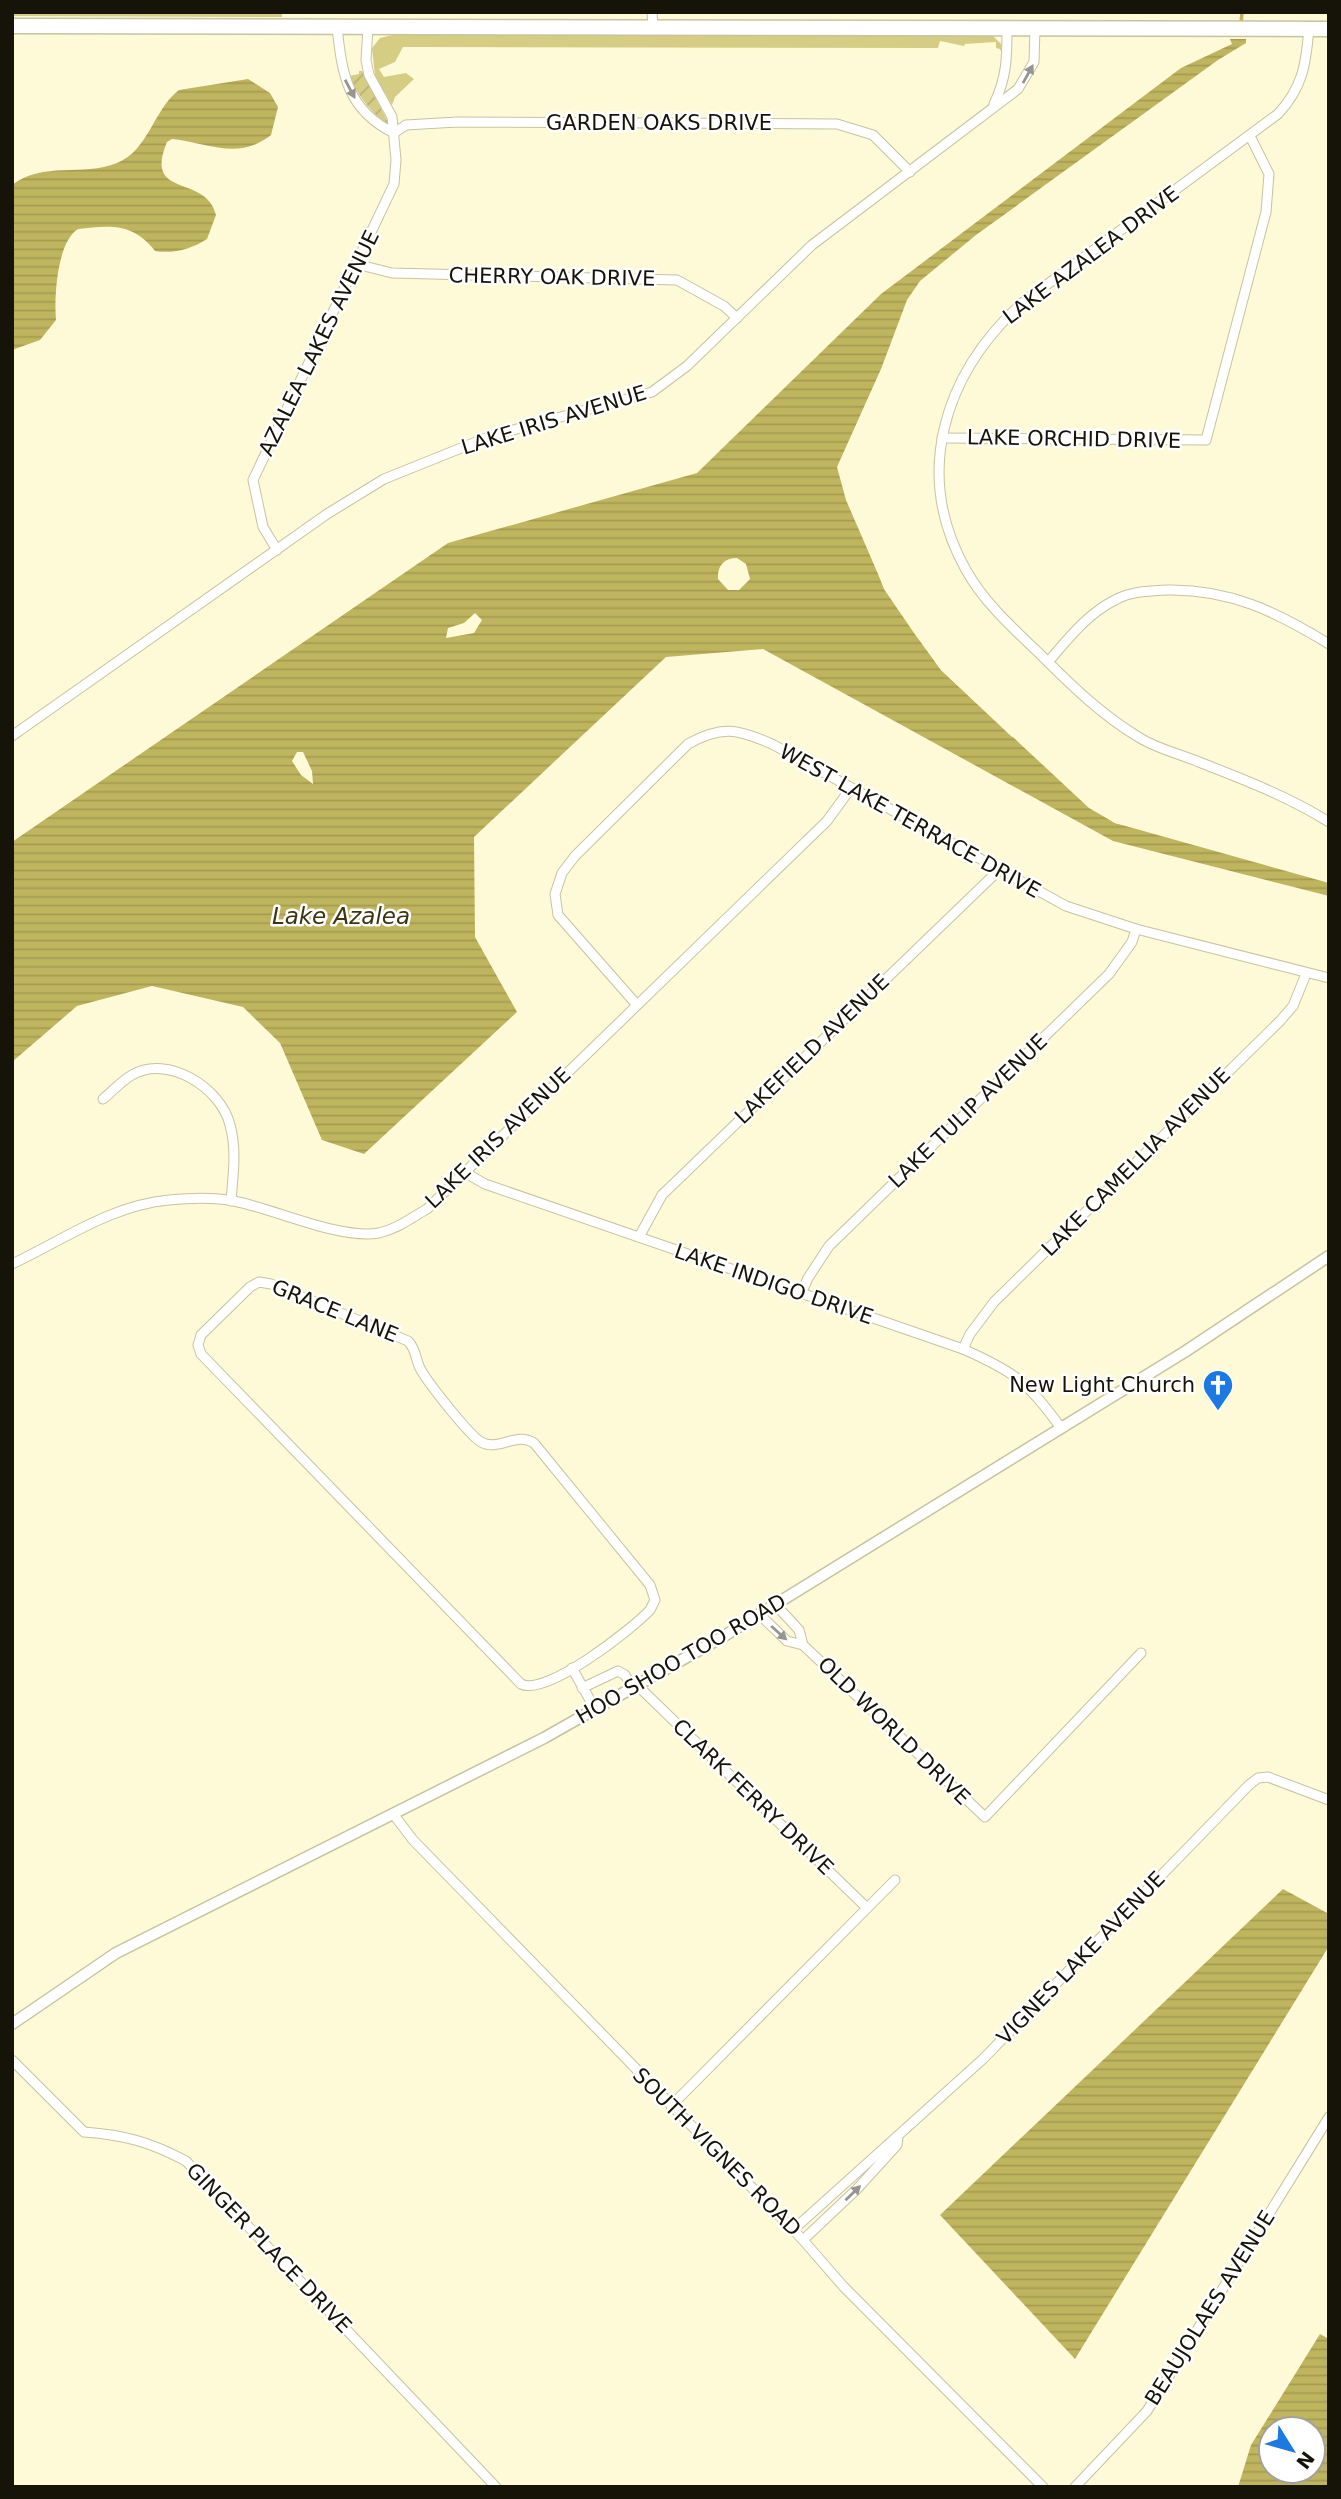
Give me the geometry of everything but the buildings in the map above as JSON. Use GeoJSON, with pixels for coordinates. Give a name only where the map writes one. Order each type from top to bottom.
{"type":"FeatureCollection","features":[{"type":"Feature","properties":{"kind":"main road"},"geometry":{"type":"LineString","coordinates":[[12,26],[368,27],[653,20],[1007,28],[1329,29]]}},
{"type":"Feature","properties":{"kind":"street"},"geometry":{"type":"LineString","coordinates":[[337,27],[346,85],[358,103],[381,127],[394,134]]}},
{"type":"Feature","properties":{"kind":"street","name":"AZALEA LAKES AVENUE"},"geometry":{"type":"LineString","coordinates":[[277,550],[263,527],[253,480],[394,184],[392,117],[369,75],[366,60],[368,27]]}},
{"type":"Feature","properties":{"kind":"street","name":"LAKE IRIS AVENUE"},"geometry":{"type":"LineString","coordinates":[[993,106],[1008,65],[1007,28]]}},
{"type":"Feature","properties":{"kind":"street","name":"LAKE IRIS AVENUE"},"geometry":{"type":"LineString","coordinates":[[12,736],[277,550],[384,479],[491,436],[652,392],[687,366],[812,245],[1018,89],[1031,72],[1034,62],[1035,28]]}},
{"type":"Feature","properties":{"kind":"street","name":"LAKE AZALEA DRIVE"},"geometry":{"type":"LineString","coordinates":[[1309,29],[1306,66],[1299,87],[1278,114],[1022,303],[999,324],[980,349],[963,379],[942,438],[937,480],[950,537],[965,569],[996,611],[1105,716],[1143,740],[1227,772],[1310,810],[1329,822]]}},
{"type":"Feature","properties":{"kind":"street","name":"GARDEN OAKS DRIVE"},"geometry":{"type":"LineString","coordinates":[[394,134],[406,125],[457,122],[837,124],[873,135],[910,172]]}},
{"type":"Feature","properties":{"kind":"street","name":"LAKE ORCHID DRIVE"},"geometry":{"type":"LineString","coordinates":[[942,438],[1206,440],[1266,212],[1269,174],[1250,136]]}},
{"type":"Feature","properties":{"kind":"street","name":"CHERRY OAK DRIVE"},"geometry":{"type":"LineString","coordinates":[[356,264],[392,273],[677,280],[724,306],[737,318]]}},
{"type":"Feature","properties":{"kind":"street"},"geometry":{"type":"LineString","coordinates":[[1048,662],[1099,609],[1117,598],[1152,591],[1206,592],[1238,597],[1284,617],[1329,644]]}},
{"type":"Feature","properties":{"kind":"street","name":"WEST LAKE TERRACE DRIVE"},"geometry":{"type":"LineString","coordinates":[[637,1005],[558,915],[555,894],[562,873],[575,856],[688,744],[708,733],[731,730],[747,733],[852,788],[998,871],[1066,906],[1136,929],[1329,978]]}},
{"type":"Feature","properties":{"kind":"street","name":"LAKE IRIS AVENUE"},"geometry":{"type":"LineString","coordinates":[[12,1264],[94,1221],[136,1205],[170,1200],[232,1200],[350,1233],[376,1233],[393,1229],[427,1209],[827,821],[852,788]]}},
{"type":"Feature","properties":{"kind":"street","name":"LAKEFIELD AVENUE"},"geometry":{"type":"LineString","coordinates":[[639,1237],[662,1195],[998,871]]}},
{"type":"Feature","properties":{"kind":"street","name":"LAKE TULIP AVENUE"},"geometry":{"type":"LineString","coordinates":[[801,1294],[807,1278],[829,1246],[1109,974],[1132,942],[1136,929]]}},
{"type":"Feature","properties":{"kind":"street","name":"LAKE CAMELLIA AVENUE"},"geometry":{"type":"LineString","coordinates":[[963,1349],[970,1334],[994,1302],[1280,1021],[1293,1006],[1306,974]]}},
{"type":"Feature","properties":{"kind":"street"},"geometry":{"type":"LineString","coordinates":[[103,1099],[134,1074],[158,1070],[193,1076],[217,1096],[230,1124],[235,1159],[232,1200]]}},
{"type":"Feature","properties":{"kind":"street","name":"LAKE INDIGO DRIVE"},"geometry":{"type":"LineString","coordinates":[[464,1171],[485,1184],[963,1349],[1004,1367],[1035,1391],[1061,1428]]}},
{"type":"Feature","properties":{"kind":"street","name":"HOO SHOO TOO ROAD"},"geometry":{"type":"LineString","coordinates":[[12,2024],[116,1953],[394,1815],[636,1687],[1186,1351],[1329,1256]]}},
{"type":"Feature","properties":{"kind":"street","name":"GRACE LANE"},"geometry":{"type":"LineString","coordinates":[[254,1284],[271,1284],[408,1341],[414,1347],[426,1377],[479,1440],[495,1445],[523,1438],[534,1443],[650,1585],[654,1594],[653,1605],[645,1616],[572,1668],[532,1687],[515,1678],[205,1359],[198,1345],[204,1331],[254,1284]]}},
{"type":"Feature","properties":{"kind":"street","name":"OLD WORLD DRIVE"},"geometry":{"type":"LineString","coordinates":[[775,1604],[799,1630],[803,1645]]}},
{"type":"Feature","properties":{"kind":"street","name":"OLD WORLD DRIVE"},"geometry":{"type":"LineString","coordinates":[[759,1614],[788,1641],[803,1645],[985,1817],[1141,1653]]}},
{"type":"Feature","properties":{"kind":"street"},"geometry":{"type":"LineString","coordinates":[[572,1668],[595,1709]]}},
{"type":"Feature","properties":{"kind":"street","name":"CLARK FERRY DRIVE"},"geometry":{"type":"LineString","coordinates":[[582,1688],[618,1671],[625,1675],[867,1908]]}},
{"type":"Feature","properties":{"kind":"street","name":"VIGNES LAKE AVENUE"},"geometry":{"type":"LineString","coordinates":[[793,2230],[983,2059],[1242,1791],[1261,1777],[1274,1778],[1329,1800]]}},
{"type":"Feature","properties":{"kind":"street","name":"SOUTH VIGNES ROAD"},"geometry":{"type":"LineString","coordinates":[[394,1815],[413,1840],[803,2240],[843,2286],[1043,2487]]}},
{"type":"Feature","properties":{"kind":"street"},"geometry":{"type":"LineString","coordinates":[[671,2106],[895,1880]]}},
{"type":"Feature","properties":{"kind":"street","name":"GINGER PLACE DRIVE"},"geometry":{"type":"LineString","coordinates":[[12,2060],[84,2132],[124,2135],[154,2144],[186,2161],[496,2487]]}},
{"type":"Feature","properties":{"kind":"street","name":"BEAUJOLAES AVENUE"},"geometry":{"type":"LineString","coordinates":[[1075,2487],[1147,2411],[1329,2117]]}},
{"type":"Feature","properties":{"kind":"street","name":"VIGNES LAKE AVENUE"},"geometry":{"type":"LineString","coordinates":[[803,2240],[858,2189],[897,2145],[898,2137]]}},
{"type":"Feature","properties":{"kind":"green space"},"geometry":{"type":"Polygon","coordinates":[[[12,12],[282,12],[282,17],[12,16],[12,12]]]}},
{"type":"Feature","properties":{"kind":"green space"},"geometry":{"type":"Polygon","coordinates":[[[401,33],[991,34],[1001,44],[1003,56],[1000,49],[996,48],[996,42],[964,46],[940,41],[938,48],[403,47],[395,62],[379,69],[384,77],[406,73],[414,79],[395,97],[392,105],[375,76],[372,48],[380,38],[401,33]]]}},
{"type":"Feature","properties":{"kind":"green space"},"geometry":{"type":"Polygon","coordinates":[[[359,71],[362,71],[389,124],[372,111],[352,82],[349,76],[359,74],[359,71]]]}},
{"type":"Feature","properties":{"kind":"water","name":"Lake Azalea"},"geometry":{"type":"Polygon","coordinates":[[[1230,39],[1246,39],[1246,43],[1218,60],[976,235],[920,281],[907,300],[881,369],[837,467],[846,500],[885,590],[941,670],[1089,808],[1115,823],[1329,883],[1329,896],[1113,841],[763,649],[666,657],[474,837],[475,937],[517,1012],[364,1154],[322,1140],[280,1043],[243,1007],[152,986],[77,1006],[12,1062],[12,842],[448,543],[697,473],[881,294],[1181,68],[1232,44],[1230,39]],[[737,558],[725,561],[719,570],[718,579],[728,590],[739,590],[750,579],[746,564],[737,558]],[[475,613],[464,623],[448,628],[446,638],[474,633],[482,620],[475,613]],[[297,752],[292,761],[301,775],[313,784],[312,771],[303,752],[297,752]]]}},
{"type":"Feature","properties":{"kind":"water"},"geometry":{"type":"Polygon","coordinates":[[[248,79],[270,93],[278,107],[271,135],[259,143],[235,149],[172,139],[167,142],[162,160],[163,172],[169,180],[201,194],[210,202],[216,215],[207,239],[182,250],[162,252],[155,251],[139,235],[121,228],[78,229],[65,245],[61,257],[56,320],[40,340],[12,350],[12,185],[37,173],[90,169],[117,163],[137,149],[170,98],[179,90],[248,79]]]}},
{"type":"Feature","properties":{"kind":"water"},"geometry":{"type":"Polygon","coordinates":[[[1283,1889],[1329,1914],[1329,1946],[1075,2359],[940,2215],[1283,1889]]]}},
{"type":"Feature","properties":{"kind":"water"},"geometry":{"type":"Polygon","coordinates":[[[1320,2334],[1329,2339],[1329,2487],[1238,2487],[1251,2445],[1257,2435],[1257,2485],[1327,2485],[1327,2415],[1270,2415],[1320,2334]]]}},
{"type":"Feature","properties":{"kind":"pier"},"geometry":{"type":"Polygon","coordinates":[[[856,516],[888,587],[942,670],[1014,735],[1012,737],[941,670],[914,633],[884,589],[856,516]]]}},
{"type":"Feature","properties":{"kind":"pier"},"geometry":{"type":"Polygon","coordinates":[[[1104,816],[1221,849],[1115,823],[1104,816]]]}},
{"type":"Feature","properties":{"kind":"waterway"},"geometry":{"type":"LineString","coordinates":[[1241,24],[1242,12]]}},
{"type":"Feature","properties":{"kind":"place","name":"New Light Church"},"geometry":{"type":"Point","coordinates":[1218,1412]}}]}
